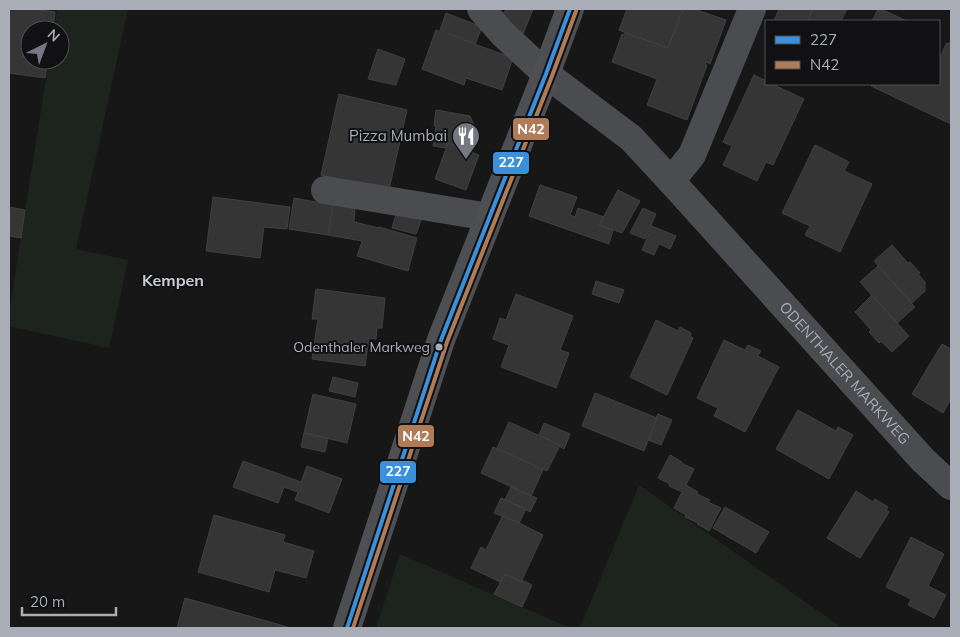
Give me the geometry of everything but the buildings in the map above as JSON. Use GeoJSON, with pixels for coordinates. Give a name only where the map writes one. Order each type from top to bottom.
{"type":"FeatureCollection","features":[{"type":"Feature","properties":{"kind":"main road"},"geometry":{"type":"LineString","coordinates":[[347,628],[441,340],[570,9]]}},
{"type":"Feature","properties":{"kind":"street","name":"ODENTHALER MARKWEG"},"geometry":{"type":"LineString","coordinates":[[481,9],[503,34],[546,74],[631,138],[923,460],[951,486]]}},
{"type":"Feature","properties":{"kind":"street"},"geometry":{"type":"LineString","coordinates":[[671,181],[692,155],[752,9]]}},
{"type":"Feature","properties":{"kind":"street"},"geometry":{"type":"LineString","coordinates":[[325,190],[490,217]]}},
{"type":"Feature","properties":{"kind":"shaded area"},"geometry":{"type":"Polygon","coordinates":[[[57,9],[128,9],[76,249],[128,260],[109,348],[9,326],[9,313],[47,70],[70,70],[70,20],[55,20],[57,9]]]}},
{"type":"Feature","properties":{"kind":"shaded area"},"geometry":{"type":"Polygon","coordinates":[[[639,485],[838,625],[836,628],[580,628],[639,485]]]}},
{"type":"Feature","properties":{"kind":"shaded area"},"geometry":{"type":"Polygon","coordinates":[[[400,554],[570,628],[376,628],[400,554]]]}},
{"type":"Feature","properties":{"kind":"transit line","name":"227"},"geometry":{"type":"LineString","coordinates":[[347,628],[441,340],[570,9]]}},
{"type":"Feature","properties":{"kind":"transit line","name":"N42"},"geometry":{"type":"LineString","coordinates":[[353,628],[447,342],[576,11]]}},
{"type":"Feature","properties":{"kind":"place","name":"Pizza Mumbai"},"geometry":{"type":"Point","coordinates":[466,160]}},
{"type":"Feature","properties":{"kind":"place","name":"Odenthaler Markweg"},"geometry":{"type":"Point","coordinates":[439,347]}},
{"type":"Feature","properties":{"kind":"district","name":"Kempen"},"geometry":{"type":"Point","coordinates":[173,280]}}]}
